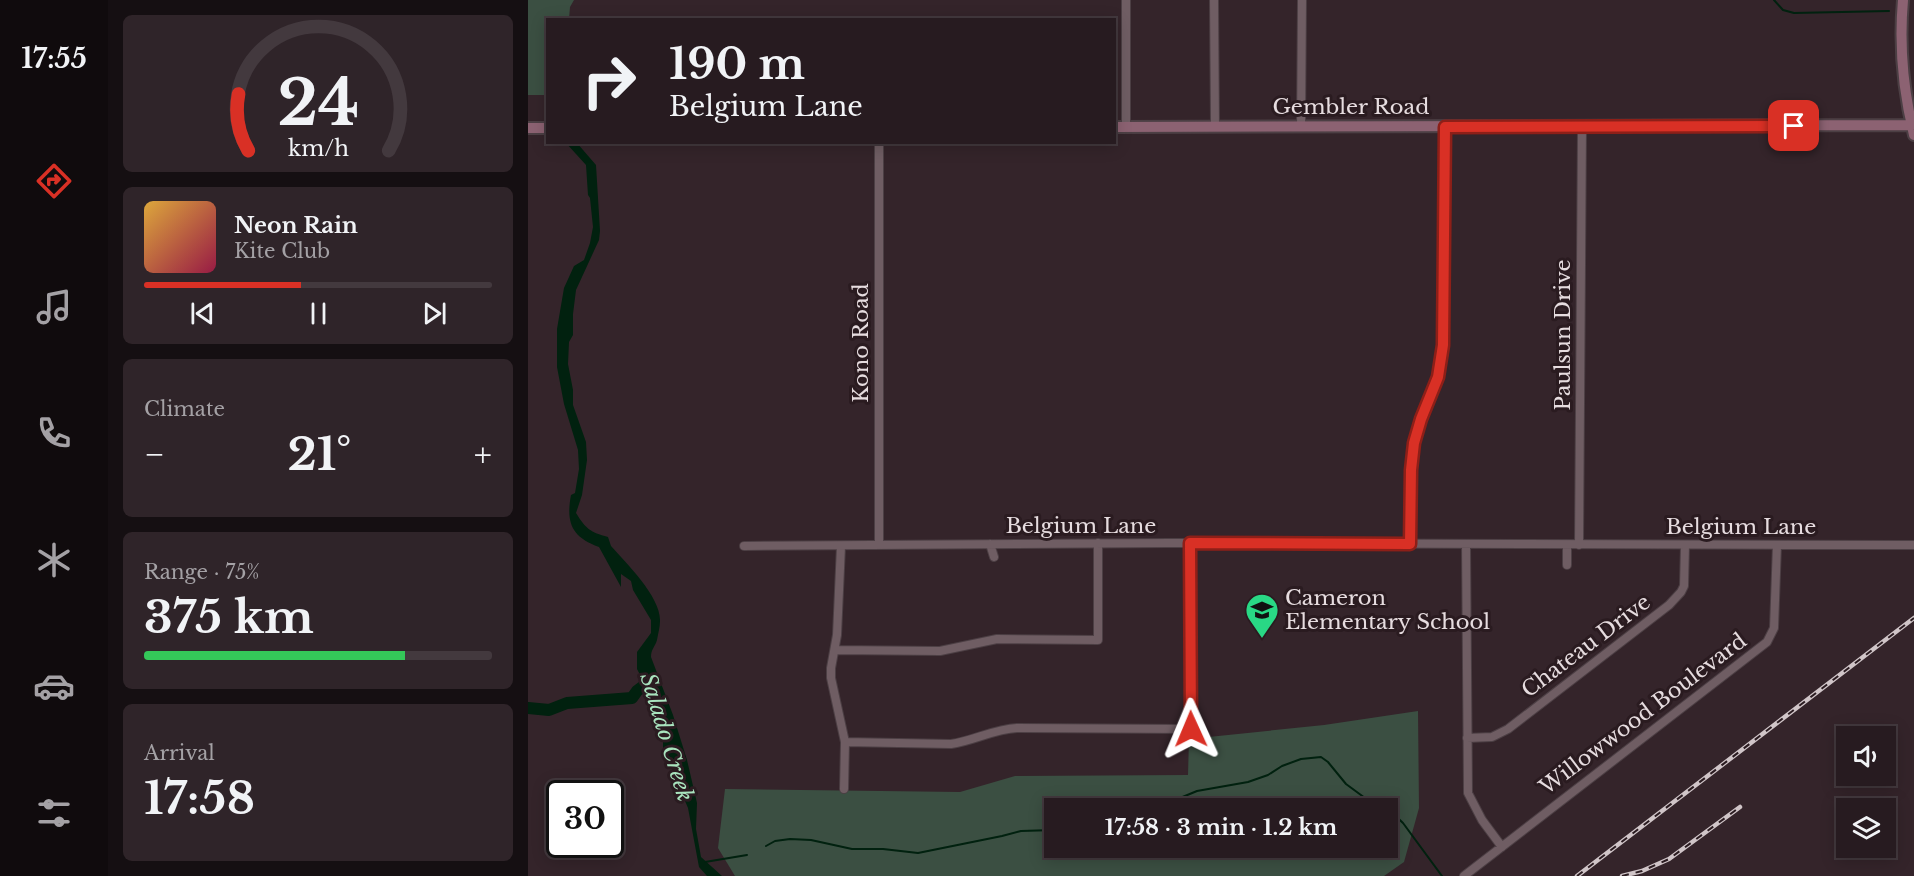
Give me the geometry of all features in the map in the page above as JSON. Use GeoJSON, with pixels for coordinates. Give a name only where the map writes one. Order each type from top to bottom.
{"type":"FeatureCollection","features":[{"type":"Feature","properties":{"kind":"main road"},"geometry":{"type":"LineString","coordinates":[[1903,0],[1902,61],[1913,130]]}},
{"type":"Feature","properties":{"kind":"main road","name":"Gembler Road"},"geometry":{"type":"LineString","coordinates":[[1120,127],[1582,126],[1913,130]]}},
{"type":"Feature","properties":{"kind":"main road"},"geometry":{"type":"LineString","coordinates":[[528,128],[546,128]]}},
{"type":"Feature","properties":{"kind":"street"},"geometry":{"type":"LineString","coordinates":[[1120,127],[1126,0]]}},
{"type":"Feature","properties":{"kind":"street"},"geometry":{"type":"LineString","coordinates":[[1214,0],[1215,127]]}},
{"type":"Feature","properties":{"kind":"street"},"geometry":{"type":"LineString","coordinates":[[1301,127],[1302,0]]}},
{"type":"Feature","properties":{"kind":"street","name":"Paulsun Drive"},"geometry":{"type":"LineString","coordinates":[[1579,545],[1582,126]]}},
{"type":"Feature","properties":{"kind":"street"},"geometry":{"type":"LineString","coordinates":[[1410,544],[1414,443],[1438,377],[1443,345],[1445,127]]}},
{"type":"Feature","properties":{"kind":"street","name":"Kono Road"},"geometry":{"type":"LineString","coordinates":[[879,144],[879,544]]}},
{"type":"Feature","properties":{"kind":"street"},"geometry":{"type":"LineString","coordinates":[[835,650],[940,651],[998,639],[1098,640],[1098,543]]}},
{"type":"Feature","properties":{"kind":"street","name":"Belgium Lane"},"geometry":{"type":"LineString","coordinates":[[744,546],[1098,543],[1914,545]]}},
{"type":"Feature","properties":{"kind":"street"},"geometry":{"type":"LineString","coordinates":[[846,742],[951,744],[1009,729],[1191,729],[1190,543]]}},
{"type":"Feature","properties":{"kind":"street","name":"Belgium Lane"},"geometry":{"type":"LineString","coordinates":[[990,544],[994,557]]}},
{"type":"Feature","properties":{"kind":"street"},"geometry":{"type":"LineString","coordinates":[[1466,544],[1467,784],[1470,800],[1502,847]]}},
{"type":"Feature","properties":{"kind":"street"},"geometry":{"type":"LineString","coordinates":[[1567,545],[1567,565]]}},
{"type":"Feature","properties":{"kind":"street","name":"Chateau Drive"},"geometry":{"type":"LineString","coordinates":[[1467,738],[1492,738],[1508,729],[1669,605],[1682,592],[1684,586],[1685,545]]}},
{"type":"Feature","properties":{"kind":"street","name":"Willowwood Boulevard"},"geometry":{"type":"LineString","coordinates":[[1464,876],[1767,642],[1774,628],[1777,545]]}},
{"type":"Feature","properties":{"kind":"street"},"geometry":{"type":"LineString","coordinates":[[841,546],[839,609],[831,678],[846,742],[844,789]]}},
{"type":"Feature","properties":{"kind":"shaded area"},"geometry":{"type":"Polygon","coordinates":[[[528,0],[574,0],[570,7],[569,18],[546,18],[546,95],[528,95],[528,0]]]}},
{"type":"Feature","properties":{"kind":"shaded area"},"geometry":{"type":"Polygon","coordinates":[[[1418,711],[1419,808],[1404,862],[1384,876],[735,876],[718,848],[725,789],[960,792],[1015,776],[1188,775],[1189,739],[1324,725],[1418,711]]]}},
{"type":"Feature","properties":{"kind":"water","name":"Salado Creek"},"geometry":{"type":"Polygon","coordinates":[[[567,144],[578,144],[596,165],[600,231],[599,240],[576,290],[573,335],[569,342],[568,364],[573,390],[573,405],[586,442],[587,460],[582,495],[576,513],[589,529],[608,537],[611,546],[642,581],[655,602],[660,623],[651,657],[687,760],[697,803],[696,829],[701,857],[722,876],[707,876],[699,867],[688,808],[663,748],[663,738],[653,700],[637,669],[637,652],[651,633],[651,620],[633,590],[631,581],[621,574],[621,587],[599,547],[582,538],[570,521],[571,495],[575,493],[579,469],[578,450],[564,404],[557,367],[557,329],[564,288],[574,266],[584,260],[593,227],[586,165],[567,144]]]}},
{"type":"Feature","properties":{"kind":"waterway"},"geometry":{"type":"LineString","coordinates":[[1774,0],[1783,10],[1794,13],[1889,11]]}},
{"type":"Feature","properties":{"kind":"waterway","name":"Salado Creek"},"geometry":{"type":"LineString","coordinates":[[528,708],[549,710],[567,703],[632,698],[650,681]]}},
{"type":"Feature","properties":{"kind":"waterway"},"geometry":{"type":"LineString","coordinates":[[1180,798],[1197,791],[1248,782],[1301,759],[1321,757],[1346,784],[1365,798]]}},
{"type":"Feature","properties":{"kind":"waterway"},"geometry":{"type":"LineString","coordinates":[[1398,818],[1442,876]]}},
{"type":"Feature","properties":{"kind":"waterway"},"geometry":{"type":"LineString","coordinates":[[766,846],[775,841],[790,839],[811,840],[852,849],[883,849],[918,853],[1021,831],[1044,830]]}},
{"type":"Feature","properties":{"kind":"waterway"},"geometry":{"type":"LineString","coordinates":[[705,862],[747,855]]}},
{"type":"Feature","properties":{"kind":"railway"},"geometry":{"type":"LineString","coordinates":[[1577,876],[1914,618]]}},
{"type":"Feature","properties":{"kind":"railway"},"geometry":{"type":"LineString","coordinates":[[1622,876],[1642,871],[1669,859],[1740,807]]}},
{"type":"Feature","properties":{"kind":"place","name":"Cameron Elementary School"},"geometry":{"type":"Point","coordinates":[1262,639]}},
{"type":"Feature","properties":{"kind":"route"},"geometry":{"type":"LineString","coordinates":[[1191,729],[1190,543],[1410,544],[1411,470],[1414,443],[1438,377],[1443,345],[1445,127],[1794,126]]}}]}
